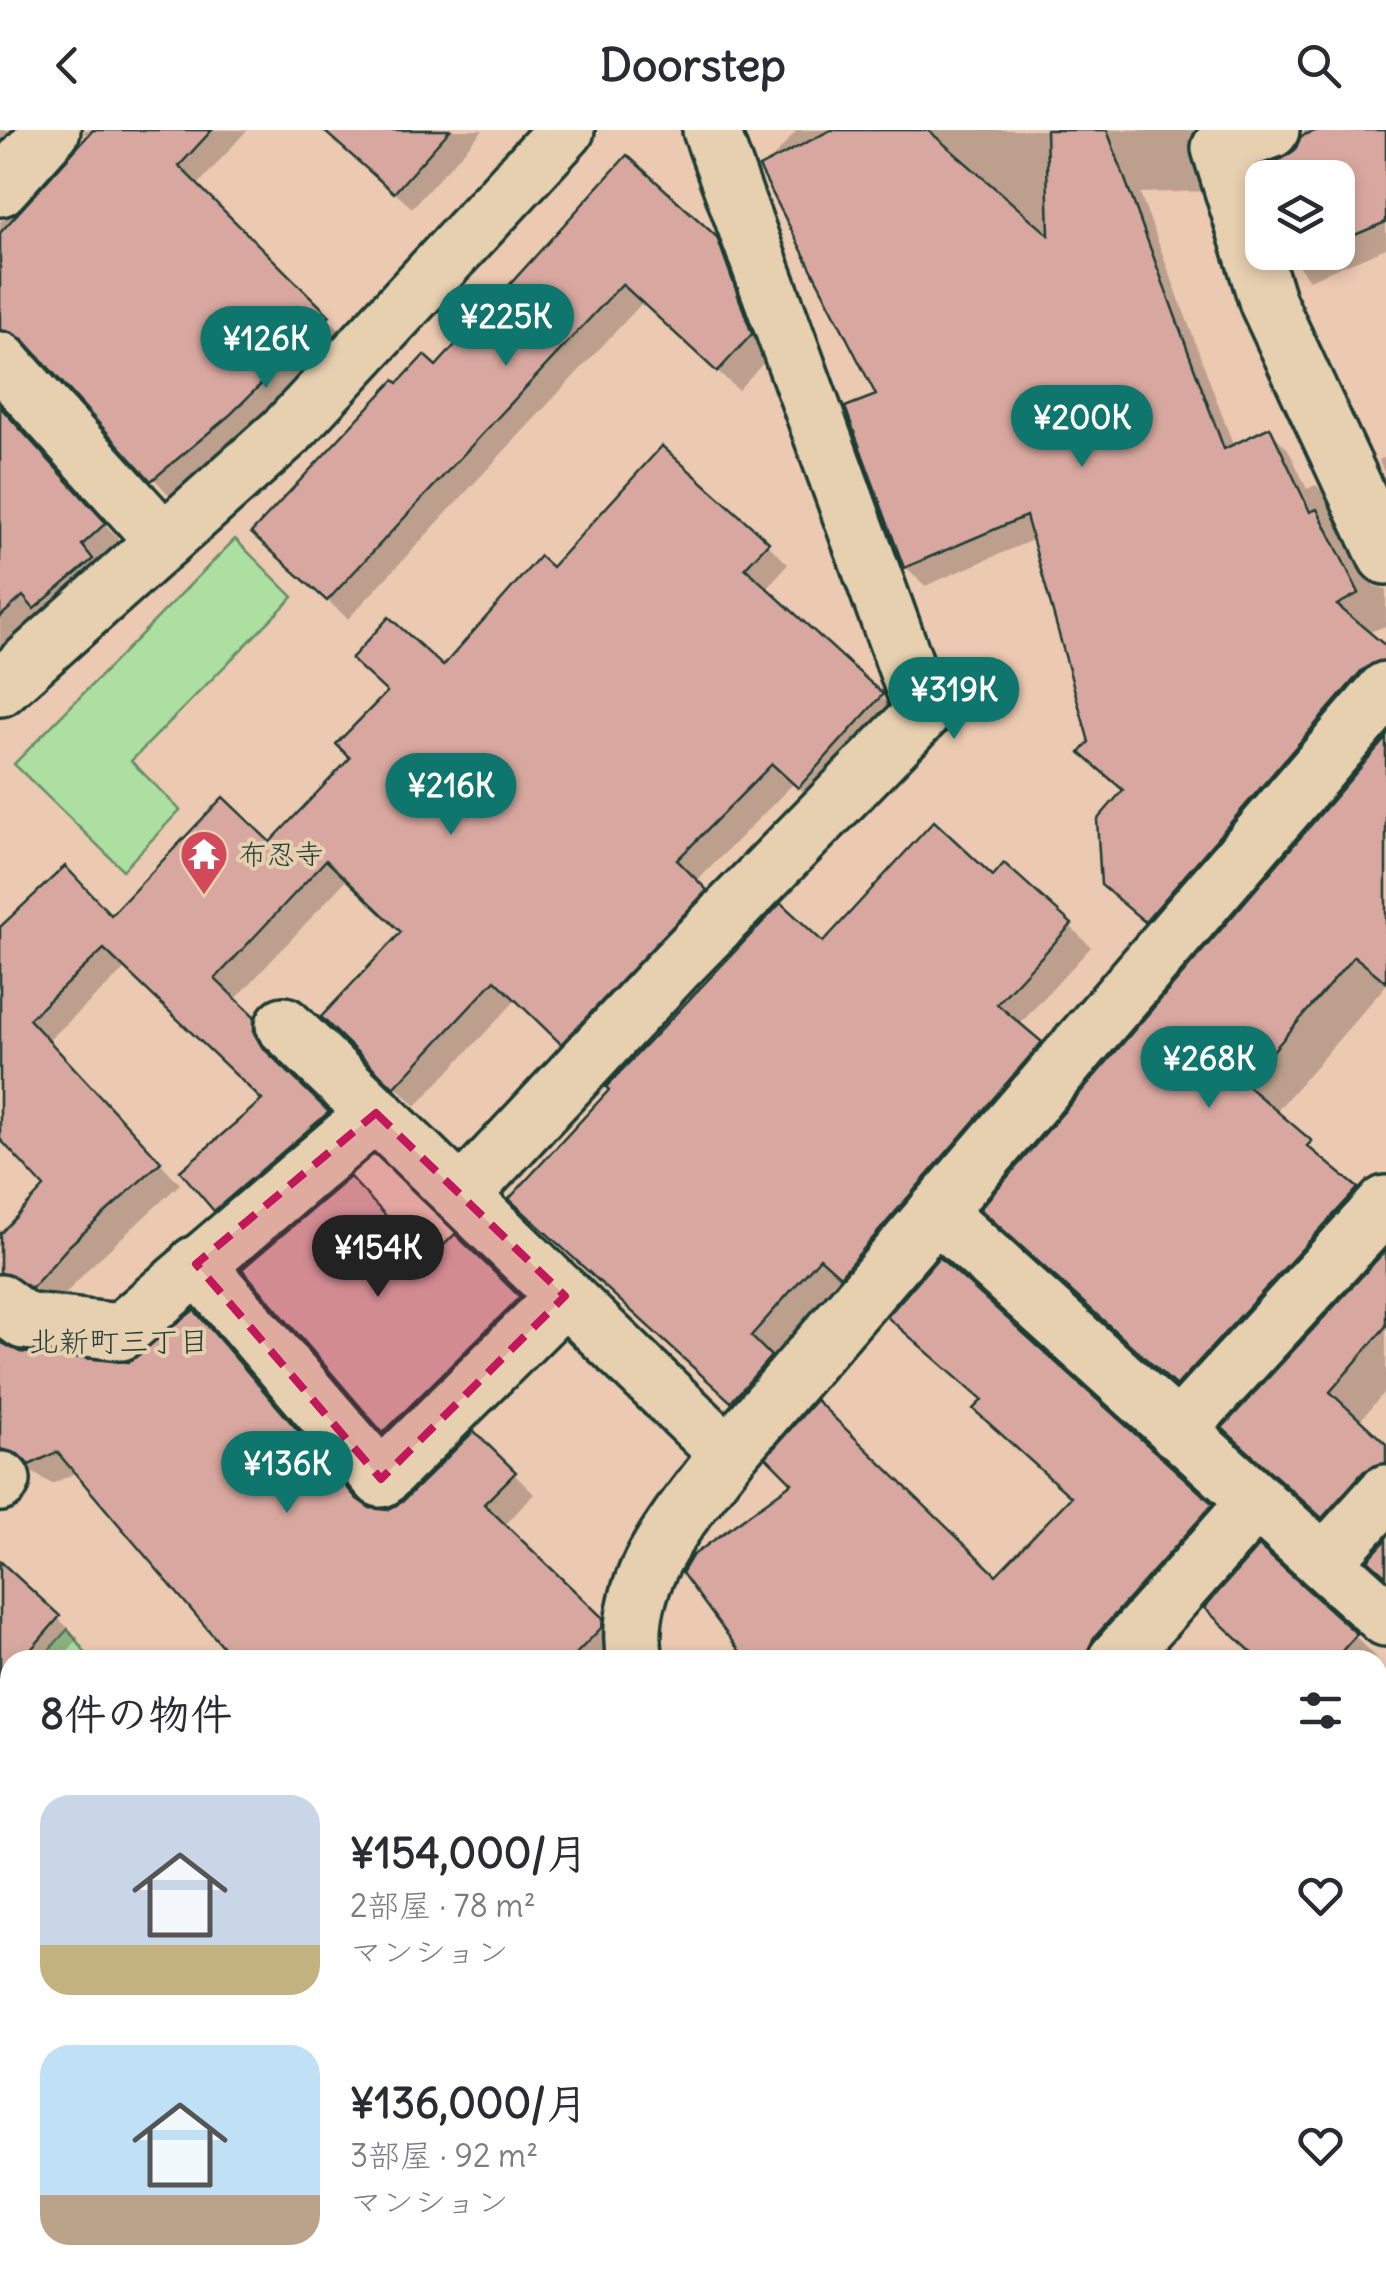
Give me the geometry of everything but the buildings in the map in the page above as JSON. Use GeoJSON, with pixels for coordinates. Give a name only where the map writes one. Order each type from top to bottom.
{"type":"FeatureCollection","features":[{"type":"Feature","properties":{"kind":"street"},"geometry":{"type":"LineString","coordinates":[[0,188],[52,130]]}},
{"type":"Feature","properties":{"kind":"street"},"geometry":{"type":"LineString","coordinates":[[0,688],[288,430],[566,130]]}},
{"type":"Feature","properties":{"kind":"street"},"geometry":{"type":"LineString","coordinates":[[461,1196],[676,966],[923,713],[711,130]]}},
{"type":"Feature","properties":{"kind":"street"},"geometry":{"type":"LineString","coordinates":[[1272,130],[1218,139],[1268,303],[1386,556]]}},
{"type":"Feature","properties":{"kind":"street"},"geometry":{"type":"LineString","coordinates":[[0,360],[164,541]]}},
{"type":"Feature","properties":{"kind":"street"},"geometry":{"type":"LineString","coordinates":[[620,1650],[650,1560],[728,1454],[1386,690]]}},
{"type":"Feature","properties":{"kind":"street"},"geometry":{"type":"LineString","coordinates":[[284,1025],[728,1454]]}},
{"type":"Feature","properties":{"kind":"street"},"geometry":{"type":"LineString","coordinates":[[0,1303],[24,1320],[120,1332],[376,1113]]}},
{"type":"Feature","properties":{"kind":"street"},"geometry":{"type":"LineString","coordinates":[[1178,1431],[1386,1204]]}},
{"type":"Feature","properties":{"kind":"street"},"geometry":{"type":"LineString","coordinates":[[936,1212],[1386,1618]]}},
{"type":"Feature","properties":{"kind":"street"},"geometry":{"type":"LineString","coordinates":[[196,1264],[380,1479],[565,1296]]}},
{"type":"Feature","properties":{"kind":"street"},"geometry":{"type":"LineString","coordinates":[[1324,1562],[1386,1493]]}},
{"type":"Feature","properties":{"kind":"street"},"geometry":{"type":"LineString","coordinates":[[1125,1650],[1257,1502]]}},
{"type":"Feature","properties":{"kind":"highlighted area"},"geometry":{"type":"Polygon","coordinates":[[[376,1113],[565,1296],[381,1479],[196,1264],[376,1113]]]}},
{"type":"Feature","properties":{"kind":"green space"},"geometry":{"type":"Polygon","coordinates":[[[235,539],[293,597],[131,761],[180,810],[123,870],[14,764],[235,539]]]}},
{"type":"Feature","properties":{"kind":"green space"},"geometry":{"type":"Polygon","coordinates":[[[68,1629],[84,1650],[49,1650],[68,1629]]]}},
{"type":"Feature","properties":{"kind":"place","name":"布忍寺"},"geometry":{"type":"Point","coordinates":[204,896]}},
{"type":"Feature","properties":{"kind":"district","name":"北新町三丁目"},"geometry":{"type":"Point","coordinates":[119,1341]}}]}
